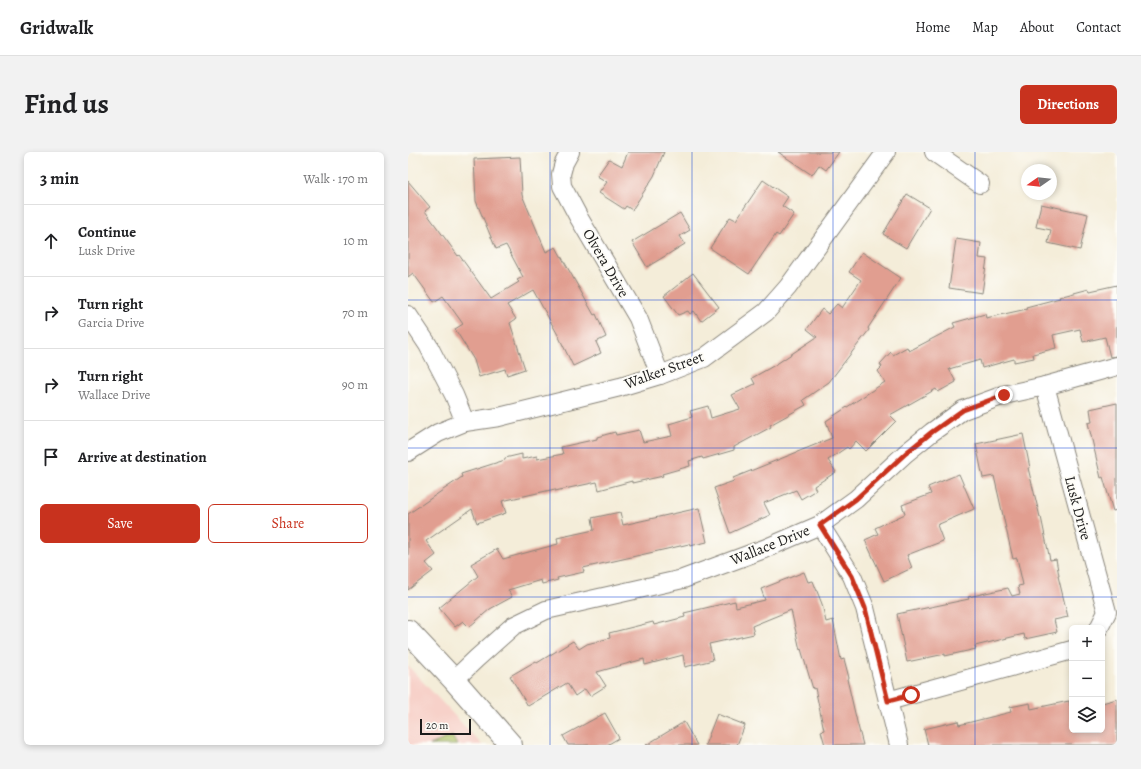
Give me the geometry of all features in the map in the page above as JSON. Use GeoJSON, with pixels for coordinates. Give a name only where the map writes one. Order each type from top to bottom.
{"type":"FeatureCollection","features":[{"type":"Feature","properties":{"kind":"street","name":"Olvera Drive"},"geometry":{"type":"LineString","coordinates":[[570,152],[564,163],[561,174],[562,186],[638,318],[660,375]]}},
{"type":"Feature","properties":{"kind":"street","name":"Walker Street"},"geometry":{"type":"LineString","coordinates":[[408,452],[438,434],[465,422],[499,417],[620,387],[660,375],[704,358],[766,312],[788,287],[886,152]]}},
{"type":"Feature","properties":{"kind":"street"},"geometry":{"type":"LineString","coordinates":[[934,152],[980,184]]}},
{"type":"Feature","properties":{"kind":"street"},"geometry":{"type":"LineString","coordinates":[[408,315],[428,345],[454,395],[465,422]]}},
{"type":"Feature","properties":{"kind":"street","name":"Wallace Drive"},"geometry":{"type":"LineString","coordinates":[[454,680],[513,626],[546,610],[683,579],[764,549],[820,525],[856,499],[922,440],[963,410],[1004,395],[1046,386],[1117,366]]}},
{"type":"Feature","properties":{"kind":"street","name":"Lusk Drive"},"geometry":{"type":"LineString","coordinates":[[1046,386],[1107,612],[1100,625]]}},
{"type":"Feature","properties":{"kind":"street"},"geometry":{"type":"LineString","coordinates":[[820,525],[852,576],[865,608],[899,745]]}},
{"type":"Feature","properties":{"kind":"street"},"geometry":{"type":"LineString","coordinates":[[408,631],[454,680],[511,745]]}},
{"type":"Feature","properties":{"kind":"street"},"geometry":{"type":"LineString","coordinates":[[888,701],[1069,651]]}},
{"type":"Feature","properties":{"kind":"shaded area"},"geometry":{"type":"Polygon","coordinates":[[[408,666],[482,745],[408,745],[408,666]]]}},
{"type":"Feature","properties":{"kind":"green space"},"geometry":{"type":"Polygon","coordinates":[[[452,736],[457,745],[430,745],[452,736]]]}},
{"type":"Feature","properties":{"kind":"building"},"geometry":{"type":"Polygon","coordinates":[[[628,152],[664,152],[654,176],[632,210],[626,206],[624,209],[599,193],[607,182],[597,176],[609,159],[622,166],[628,152]]]}},
{"type":"Feature","properties":{"kind":"building"},"geometry":{"type":"Polygon","coordinates":[[[778,152],[839,152],[826,170],[819,165],[812,175],[778,152]]]}},
{"type":"Feature","properties":{"kind":"building"},"geometry":{"type":"Polygon","coordinates":[[[520,157],[522,195],[546,252],[556,247],[594,315],[596,314],[606,337],[596,342],[601,353],[573,366],[533,290],[507,305],[516,319],[510,323],[525,369],[507,375],[505,369],[479,377],[474,360],[455,329],[463,324],[443,296],[434,302],[413,273],[408,277],[408,181],[430,207],[425,211],[491,299],[519,282],[517,280],[523,277],[506,245],[496,249],[476,201],[474,159],[520,157]]]}},
{"type":"Feature","properties":{"kind":"building"},"geometry":{"type":"Polygon","coordinates":[[[763,180],[788,197],[782,206],[794,214],[779,236],[776,234],[749,274],[710,248],[730,217],[736,220],[763,180]]]}},
{"type":"Feature","properties":{"kind":"building"},"geometry":{"type":"Polygon","coordinates":[[[907,194],[930,208],[906,248],[883,234],[907,194]]]}},
{"type":"Feature","properties":{"kind":"building"},"geometry":{"type":"Polygon","coordinates":[[[1041,204],[1088,214],[1080,250],[1048,243],[1051,230],[1036,227],[1041,204]]]}},
{"type":"Feature","properties":{"kind":"building"},"geometry":{"type":"Polygon","coordinates":[[[680,213],[690,230],[680,236],[685,244],[647,267],[632,242],[680,213]]]}},
{"type":"Feature","properties":{"kind":"building"},"geometry":{"type":"Polygon","coordinates":[[[956,239],[981,243],[979,258],[987,259],[982,293],[949,288],[956,239]]]}},
{"type":"Feature","properties":{"kind":"building"},"geometry":{"type":"Polygon","coordinates":[[[862,252],[901,278],[868,328],[869,330],[829,382],[803,400],[806,405],[770,425],[771,427],[734,447],[734,450],[703,459],[702,457],[689,461],[690,466],[662,474],[663,476],[632,483],[632,481],[599,490],[597,482],[555,491],[555,489],[502,501],[506,513],[477,523],[472,509],[426,541],[436,555],[426,563],[433,571],[408,590],[408,514],[462,477],[461,474],[505,460],[505,458],[522,454],[522,459],[537,456],[537,459],[563,454],[561,447],[597,439],[597,437],[615,432],[616,435],[639,430],[643,442],[672,436],[669,424],[692,417],[690,411],[708,406],[711,418],[740,409],[732,395],[755,384],[752,378],[775,365],[817,337],[807,329],[822,309],[828,314],[837,304],[842,308],[861,280],[849,272],[862,252]]]}},
{"type":"Feature","properties":{"kind":"building"},"geometry":{"type":"Polygon","coordinates":[[[693,273],[719,307],[701,321],[694,311],[690,314],[688,311],[678,315],[664,296],[693,273]]]}},
{"type":"Feature","properties":{"kind":"building"},"geometry":{"type":"Polygon","coordinates":[[[1117,285],[1117,356],[1110,357],[1105,337],[1083,342],[1080,329],[1053,335],[1056,348],[1033,354],[1034,358],[1014,362],[1014,359],[982,368],[980,360],[949,369],[956,382],[938,392],[936,389],[890,415],[896,421],[866,451],[856,441],[849,449],[847,447],[828,460],[836,472],[814,486],[816,490],[801,499],[796,490],[764,503],[770,515],[730,533],[714,488],[734,481],[733,478],[832,438],[826,421],[885,382],[878,371],[882,367],[880,364],[891,352],[893,355],[907,347],[909,351],[955,327],[953,323],[985,314],[986,318],[1027,309],[1026,307],[1089,289],[1090,291],[1117,285]]]}},
{"type":"Feature","properties":{"kind":"building"},"geometry":{"type":"Polygon","coordinates":[[[1117,403],[1117,510],[1113,511],[1103,477],[1101,478],[1088,423],[1092,422],[1090,409],[1117,403]]]}},
{"type":"Feature","properties":{"kind":"building"},"geometry":{"type":"Polygon","coordinates":[[[1023,434],[1030,468],[1028,468],[1041,517],[1050,560],[1056,559],[1058,576],[1068,617],[1054,620],[1057,632],[1025,639],[1024,634],[975,646],[976,649],[907,662],[897,614],[969,599],[968,597],[1008,588],[1012,596],[1020,594],[1018,586],[1023,585],[1017,558],[1013,559],[994,476],[983,478],[976,444],[1023,434]]]}},
{"type":"Feature","properties":{"kind":"building"},"geometry":{"type":"Polygon","coordinates":[[[959,474],[974,509],[937,525],[943,541],[907,555],[912,568],[884,581],[865,540],[878,534],[875,528],[905,514],[902,505],[931,494],[928,487],[959,474]]]}},
{"type":"Feature","properties":{"kind":"building"},"geometry":{"type":"Polygon","coordinates":[[[699,508],[707,542],[690,546],[689,544],[583,568],[584,572],[557,578],[558,580],[542,584],[541,580],[508,590],[512,597],[490,609],[469,627],[463,621],[455,627],[439,608],[478,576],[471,564],[497,549],[503,559],[558,544],[557,538],[594,530],[592,518],[620,512],[623,525],[699,508]]]}},
{"type":"Feature","properties":{"kind":"building"},"geometry":{"type":"Polygon","coordinates":[[[804,572],[808,582],[813,581],[822,604],[826,622],[833,620],[841,660],[844,659],[849,678],[847,679],[863,745],[825,745],[821,731],[824,730],[815,688],[813,689],[801,649],[800,650],[791,610],[752,626],[754,634],[709,644],[713,660],[685,667],[683,655],[645,665],[644,659],[597,672],[606,686],[590,696],[585,689],[575,696],[567,683],[528,706],[510,676],[536,661],[537,663],[573,641],[579,649],[587,644],[610,638],[609,633],[653,622],[654,625],[685,617],[684,613],[735,601],[736,607],[765,600],[761,589],[804,572]]]}},
{"type":"Feature","properties":{"kind":"building"},"geometry":{"type":"Polygon","coordinates":[[[1117,699],[1117,745],[928,745],[924,729],[958,721],[959,725],[1011,712],[1010,707],[1030,703],[1031,709],[1069,701],[1069,733],[1105,733],[1105,702],[1117,699]]]}},
{"type":"Feature","properties":{"kind":"building"},"geometry":{"type":"Polygon","coordinates":[[[605,713],[619,738],[607,745],[568,745],[563,736],[605,713]]]}},
{"type":"Feature","properties":{"kind":"building"},"geometry":{"type":"Polygon","coordinates":[[[717,714],[745,725],[737,745],[705,745],[717,714]]]}},
{"type":"Feature","properties":{"kind":"building"},"geometry":{"type":"Polygon","coordinates":[[[684,722],[697,745],[646,745],[684,722]]]}},
{"type":"Feature","properties":{"kind":"route"},"geometry":{"type":"LineString","coordinates":[[911,695],[888,701],[865,608],[852,576],[820,525],[856,499],[906,453],[963,410],[1004,395]]}}]}
